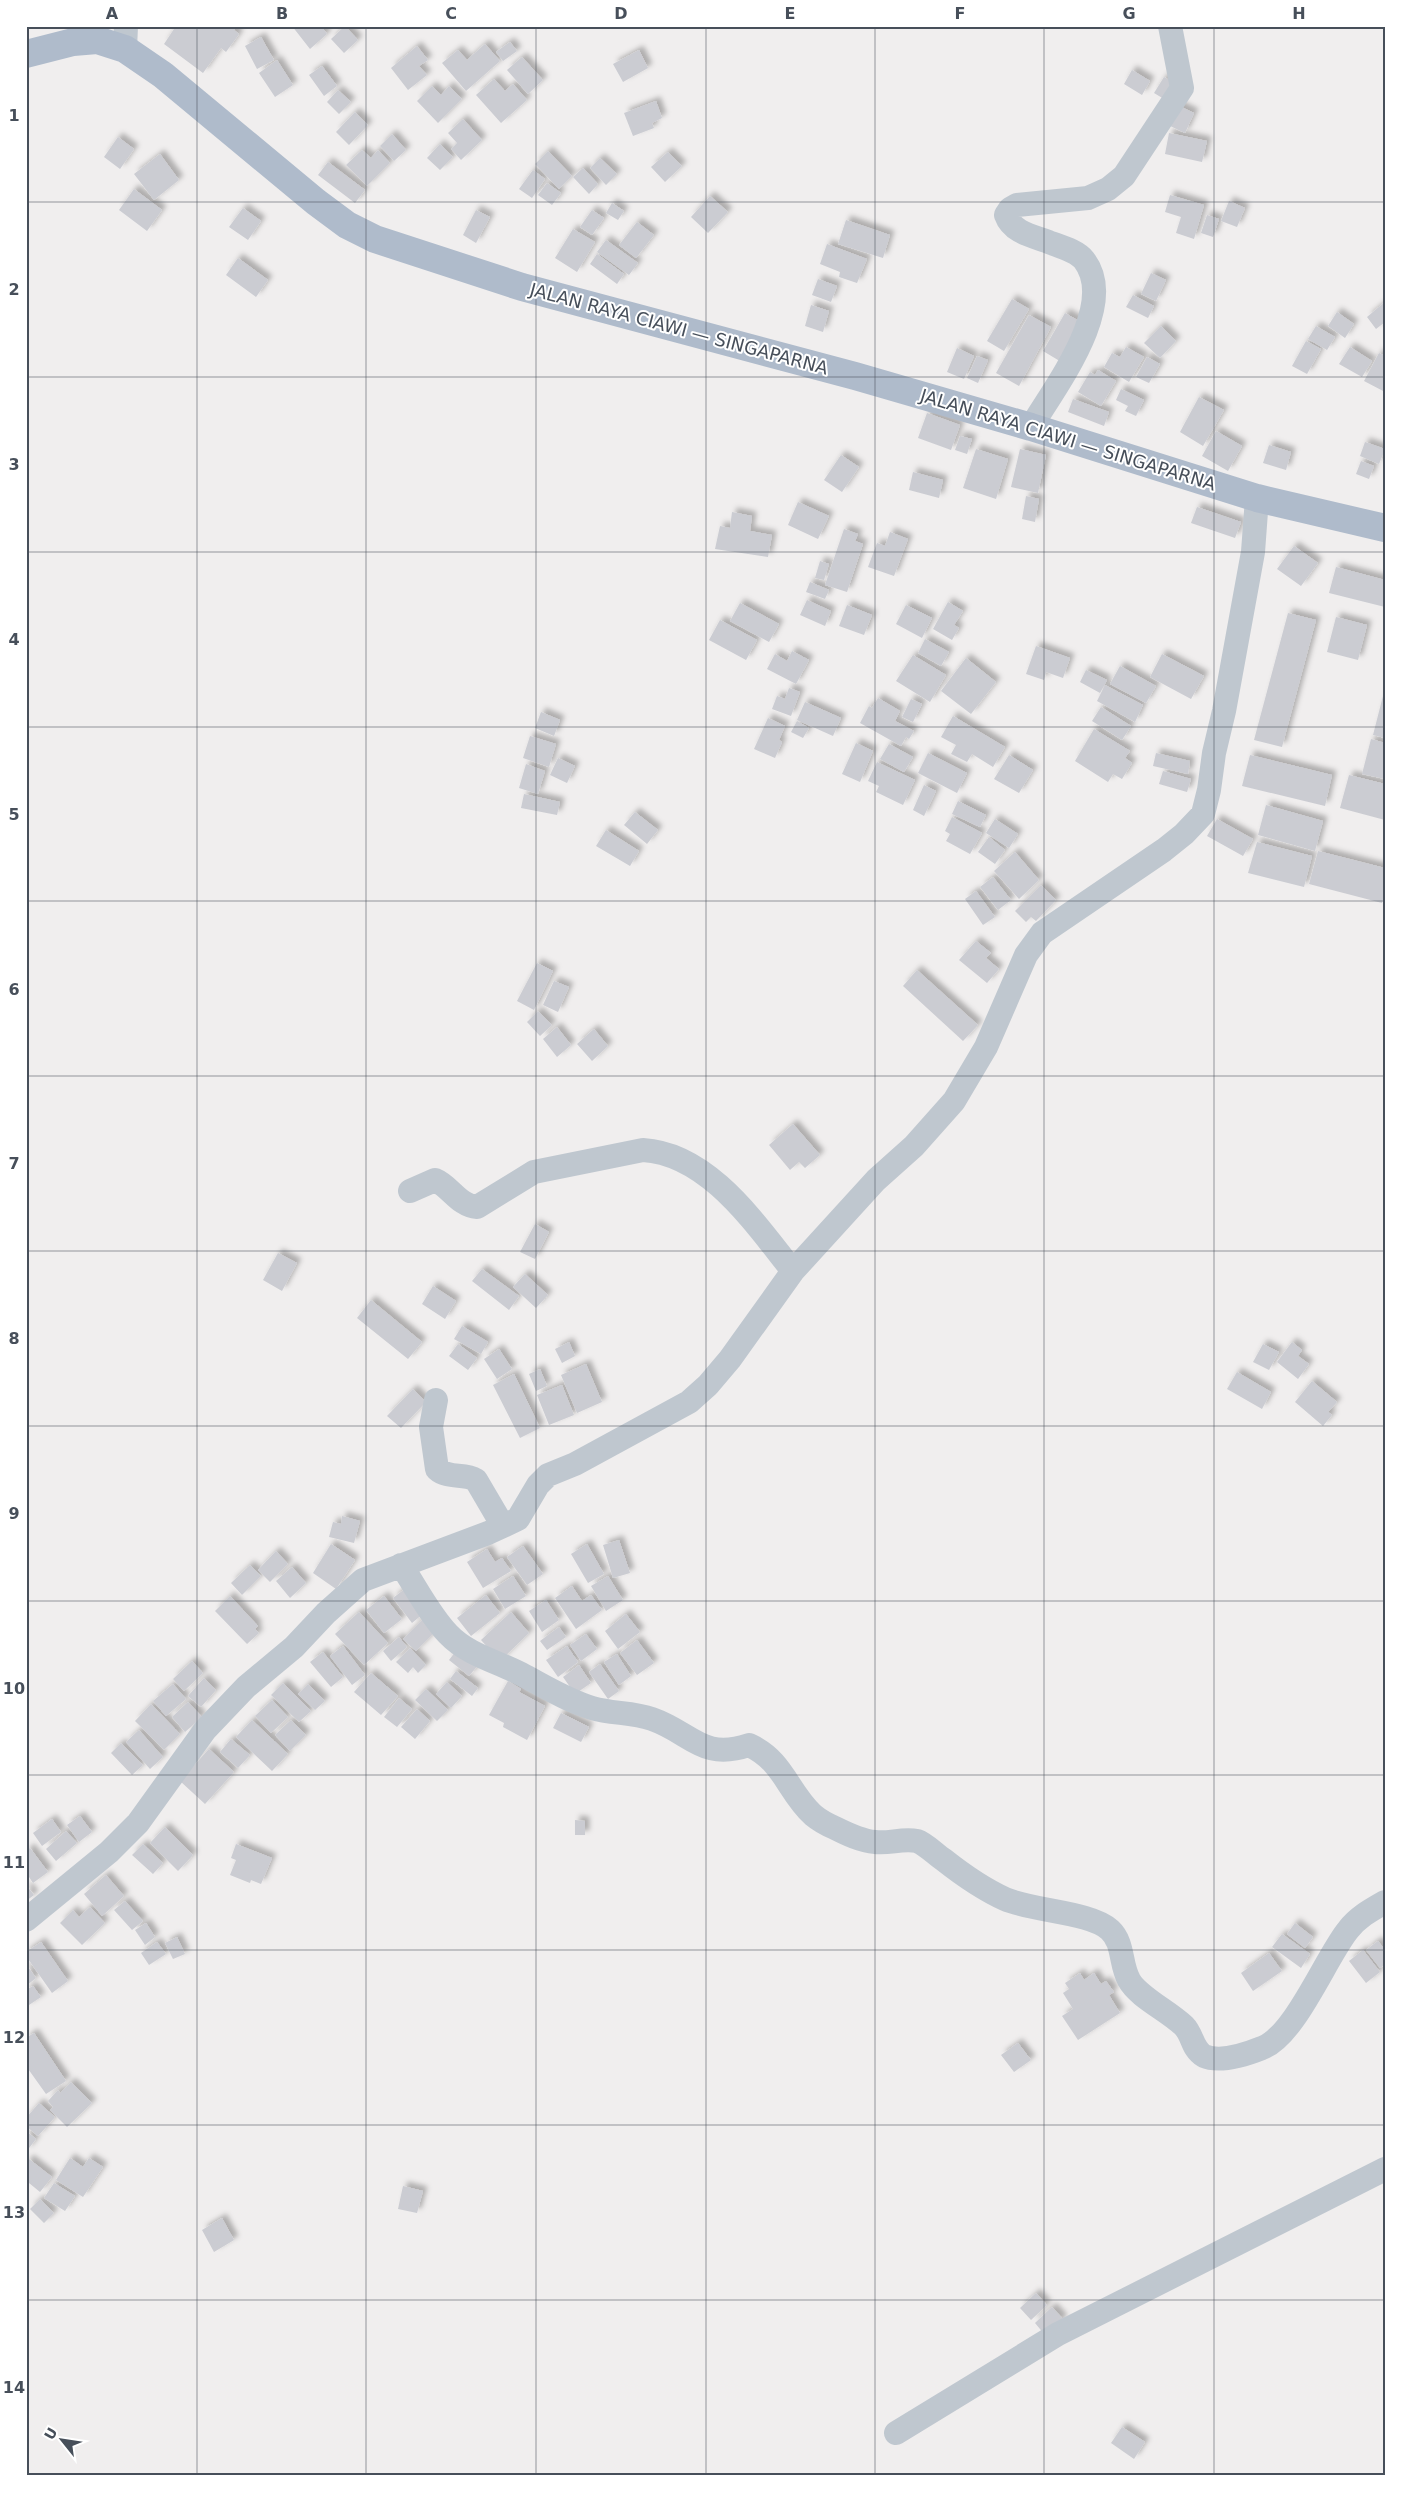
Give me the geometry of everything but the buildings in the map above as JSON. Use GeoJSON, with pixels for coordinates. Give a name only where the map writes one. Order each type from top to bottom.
{"type":"FeatureCollection","features":[{"type":"Feature","properties":{"kind":"main road","name":"JALAN RAYA CIAWI — SINGAPARNA"},"geometry":{"type":"LineString","coordinates":[[26,54],[74,42],[126,38],[163,75],[316,202],[347,225],[375,239],[522,287],[855,376],[1030,427],[1257,498],[1385,528]]}},
{"type":"Feature","properties":{"kind":"street"},"geometry":{"type":"LineString","coordinates":[[1030,427],[1082,340],[1090,322],[1094,308],[1092,281],[1083,259],[1073,252],[1020,231],[1010,224],[1006,215],[1010,209],[1017,205],[1088,198],[1098,195],[1124,176],[1182,88],[1170,26]]}},
{"type":"Feature","properties":{"kind":"street"},"geometry":{"type":"LineString","coordinates":[[26,1920],[109,1852],[138,1823],[205,1730],[246,1687],[294,1646],[326,1613],[363,1580],[518,1519],[538,1485],[548,1475],[575,1464],[669,1415],[689,1402],[708,1385],[730,1359],[793,1271],[876,1180],[914,1146],[954,1102],[986,1047],[1026,955],[1042,933],[1164,850],[1184,834],[1203,814],[1210,790],[1214,753],[1224,710],[1253,552],[1257,498]]}},
{"type":"Feature","properties":{"kind":"street"},"geometry":{"type":"LineString","coordinates":[[410,1191],[435,1180],[464,1202],[477,1208],[534,1172],[643,1150],[655,1151],[679,1160],[702,1173],[724,1192],[754,1223],[793,1271]]}},
{"type":"Feature","properties":{"kind":"street"},"geometry":{"type":"LineString","coordinates":[[436,1400],[431,1427],[437,1469],[442,1473],[468,1476],[476,1480],[503,1526]]}},
{"type":"Feature","properties":{"kind":"street"},"geometry":{"type":"LineString","coordinates":[[402,1564],[448,1634],[470,1652],[519,1673],[568,1700],[594,1709],[636,1713],[674,1728],[713,1751],[731,1751],[749,1745],[763,1751],[777,1764],[814,1816],[834,1828],[854,1837],[876,1842],[904,1840],[919,1842],[977,1884],[1006,1899],[1093,1920],[1108,1928],[1117,1938],[1129,1982],[1148,1999],[1172,2014],[1190,2032],[1195,2048],[1204,2055],[1216,2059],[1264,2048],[1281,2033],[1313,1989],[1347,1931],[1361,1915],[1385,1902]]}},
{"type":"Feature","properties":{"kind":"street"},"geometry":{"type":"LineString","coordinates":[[896,2433],[1058,2334],[1385,2169]]}}]}
